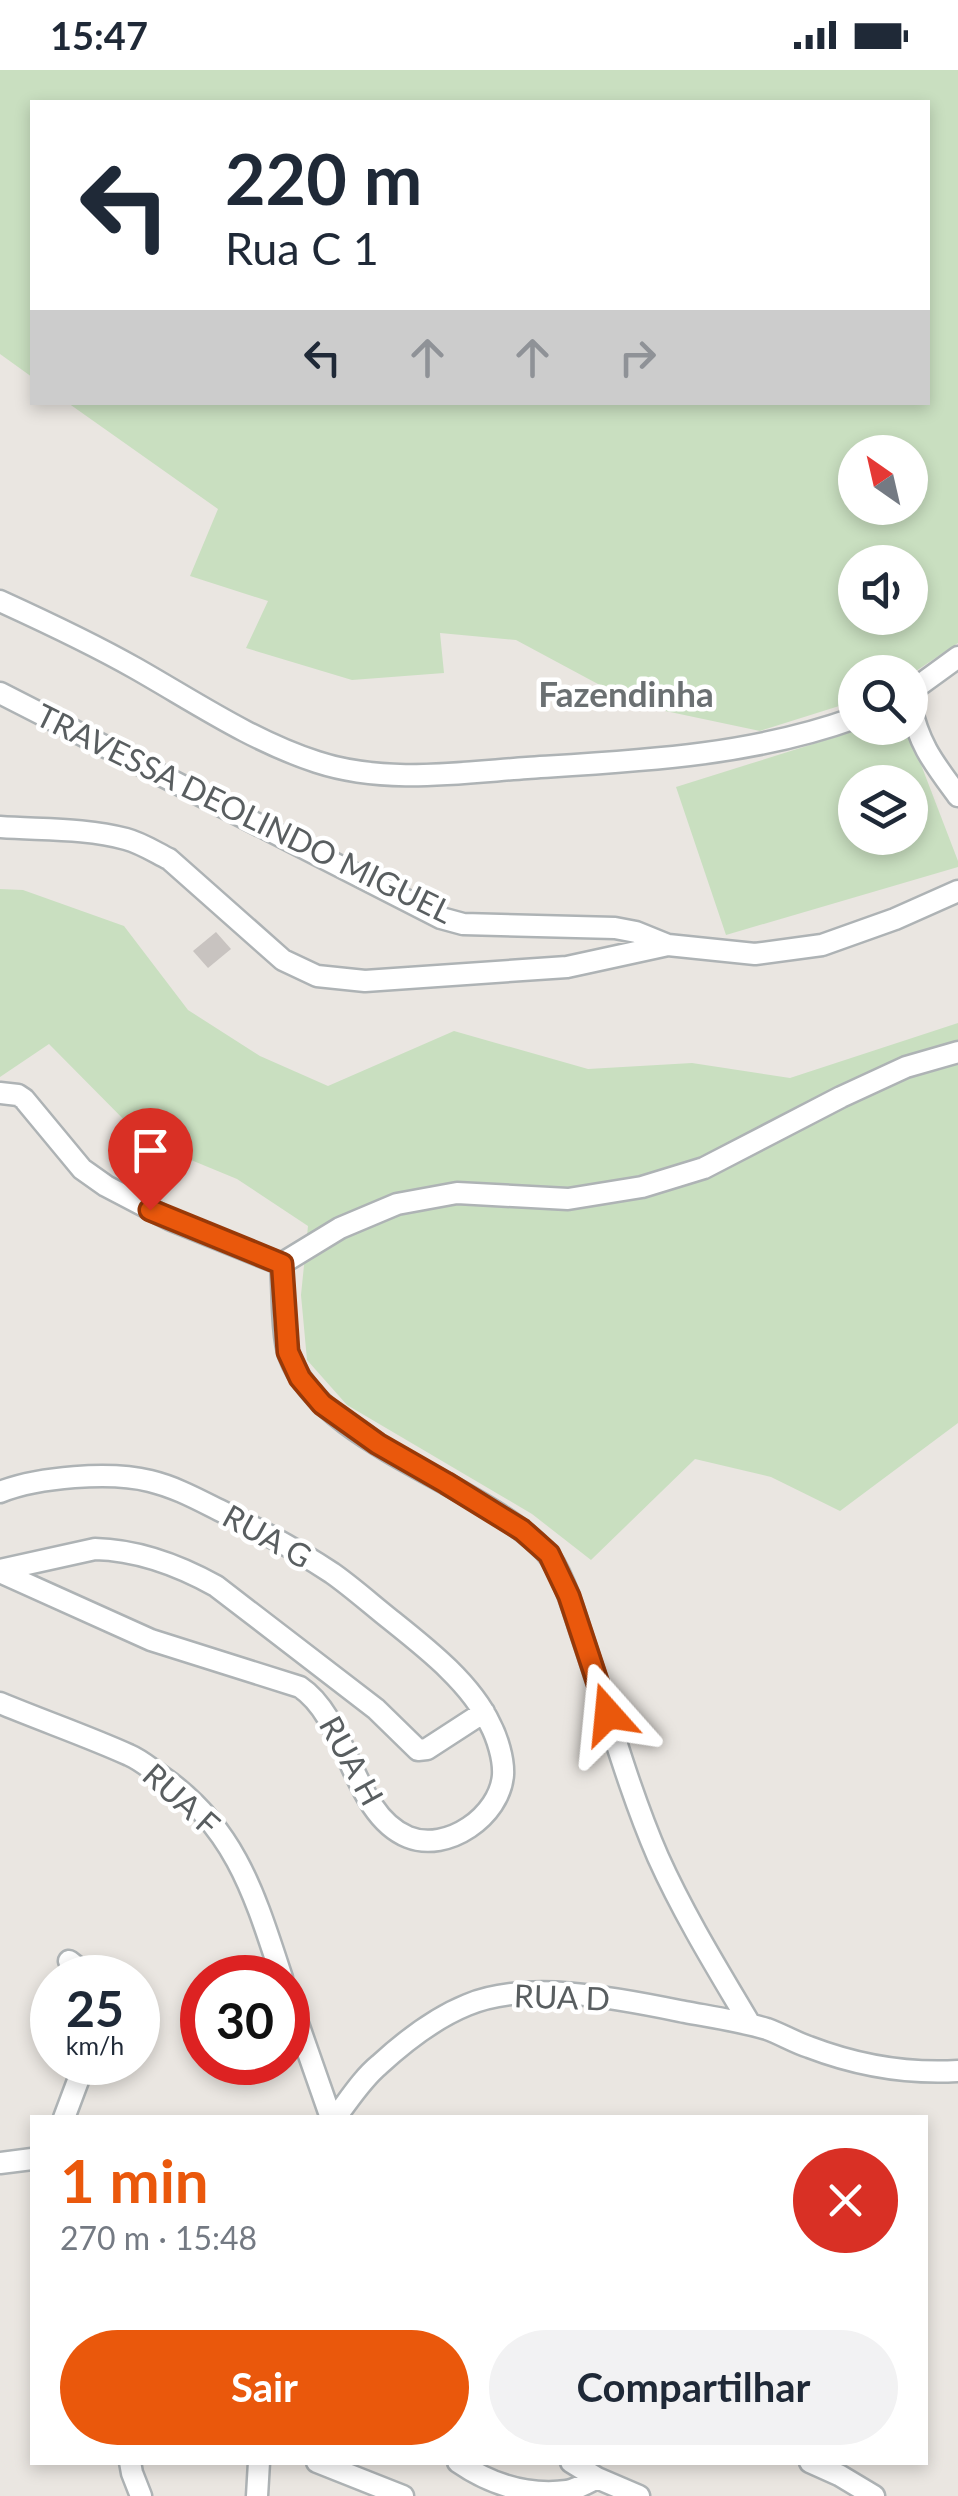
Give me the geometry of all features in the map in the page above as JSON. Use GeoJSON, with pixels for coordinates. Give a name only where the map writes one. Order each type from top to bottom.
{"type":"FeatureCollection","features":[{"type":"Feature","properties":{"kind":"street"},"geometry":{"type":"LineString","coordinates":[[0,601],[132,666],[252,736],[318,763],[374,774],[425,775],[664,759],[766,744],[838,724]]}},
{"type":"Feature","properties":{"kind":"street"},"geometry":{"type":"LineString","coordinates":[[928,679],[958,657]]}},
{"type":"Feature","properties":{"kind":"street","name":"TRAVESSA DEOLINDO MIGUEL"},"geometry":{"type":"LineString","coordinates":[[0,693],[441,918],[463,924],[614,928],[636,932],[668,946]]}},
{"type":"Feature","properties":{"kind":"street"},"geometry":{"type":"LineString","coordinates":[[923,745],[958,796]]}},
{"type":"Feature","properties":{"kind":"street"},"geometry":{"type":"LineString","coordinates":[[0,827],[88,833],[147,847],[169,859],[283,960],[317,976],[365,981],[568,966],[668,946],[755,954],[822,945],[958,891]]}},
{"type":"Feature","properties":{"kind":"street"},"geometry":{"type":"LineString","coordinates":[[282,1264],[340,1228],[397,1204],[457,1193],[568,1199],[642,1187],[704,1168],[906,1067],[958,1052]]}},
{"type":"Feature","properties":{"kind":"street"},"geometry":{"type":"LineString","coordinates":[[0,1093],[24,1099],[82,1169],[106,1186],[170,1220],[282,1264]]}},
{"type":"Feature","properties":{"kind":"street"},"geometry":{"type":"LineString","coordinates":[[282,1264],[288,1352],[300,1378],[322,1404],[378,1444],[522,1530],[549,1554],[569,1596],[658,1857],[696,1933],[750,2024]]}},
{"type":"Feature","properties":{"kind":"street","name":"RUA G"},"geometry":{"type":"LineString","coordinates":[[0,1492],[70,1477],[146,1480],[178,1490],[262,1531],[333,1574],[443,1664],[484,1712]]}},
{"type":"Feature","properties":{"kind":"street"},"geometry":{"type":"LineString","coordinates":[[0,1571],[95,1549],[188,1570],[216,1586],[376,1709],[418,1750],[427,1749],[484,1712]]}},
{"type":"Feature","properties":{"kind":"street","name":"RUA H"},"geometry":{"type":"LineString","coordinates":[[0,1571],[151,1640],[300,1687],[319,1704],[386,1824],[411,1839],[442,1841],[463,1831],[484,1815],[495,1799],[503,1775],[492,1727],[484,1712]]}},
{"type":"Feature","properties":{"kind":"street","name":"RUA F"},"geometry":{"type":"LineString","coordinates":[[0,1703],[133,1756],[198,1806],[235,1857],[260,1910],[275,1955]]}},
{"type":"Feature","properties":{"kind":"street","name":"RUA D"},"geometry":{"type":"LineString","coordinates":[[335,2115],[376,2066],[433,2024],[466,2005],[526,1992],[618,1998],[750,2024],[863,2064],[935,2073],[958,2071]]}},
{"type":"Feature","properties":{"kind":"street"},"geometry":{"type":"LineString","coordinates":[[310,2055],[332,2115]]}},
{"type":"Feature","properties":{"kind":"street"},"geometry":{"type":"LineString","coordinates":[[65,2115],[76,2085]]}},
{"type":"Feature","properties":{"kind":"street"},"geometry":{"type":"LineString","coordinates":[[0,2163],[30,2159]]}},
{"type":"Feature","properties":{"kind":"street"},"geometry":{"type":"LineString","coordinates":[[131,2465],[141,2496]]}},
{"type":"Feature","properties":{"kind":"street"},"geometry":{"type":"LineString","coordinates":[[257,2496],[259,2465]]}},
{"type":"Feature","properties":{"kind":"street"},"geometry":{"type":"LineString","coordinates":[[324,2465],[403,2496]]}},
{"type":"Feature","properties":{"kind":"street"},"geometry":{"type":"LineString","coordinates":[[462,2465],[483,2479],[538,2493],[570,2491],[597,2478]]}},
{"type":"Feature","properties":{"kind":"street"},"geometry":{"type":"LineString","coordinates":[[576,2465],[640,2496]]}},
{"type":"Feature","properties":{"kind":"street"},"geometry":{"type":"LineString","coordinates":[[817,2465],[874,2496]]}},
{"type":"Feature","properties":{"kind":"green space"},"geometry":{"type":"Polygon","coordinates":[[[0,70],[958,70],[958,643],[928,663],[928,655],[838,655],[838,706],[760,731],[637,705],[516,640],[440,633],[444,673],[352,680],[246,648],[268,601],[190,576],[218,509],[71,405],[930,405],[930,100],[30,100],[30,376],[0,354],[0,70]]]}},
{"type":"Feature","properties":{"kind":"green space"},"geometry":{"type":"Polygon","coordinates":[[[838,736],[838,745],[914,745],[921,765],[838,765],[838,855],[928,855],[928,783],[958,867],[726,935],[676,787],[838,736]]]}},
{"type":"Feature","properties":{"kind":"green space"},"geometry":{"type":"Polygon","coordinates":[[[0,889],[23,890],[124,926],[188,1010],[260,1056],[328,1086],[454,1031],[588,1069],[692,1063],[790,1078],[958,1023],[958,1423],[840,1511],[771,1477],[695,1459],[591,1560],[532,1514],[347,1405],[307,1360],[301,1295],[308,1226],[237,1179],[145,1141],[49,1044],[0,1077],[0,889]]]}},
{"type":"Feature","properties":{"kind":"building"},"geometry":{"type":"Polygon","coordinates":[[[216,932],[231,949],[208,968],[193,951],[216,932]]]}},
{"type":"Feature","properties":{"kind":"district","name":"Fazendinha"},"geometry":{"type":"Point","coordinates":[626,695]}},
{"type":"Feature","properties":{"kind":"route"},"geometry":{"type":"LineString","coordinates":[[150,1210],[282,1264],[288,1352],[300,1378],[322,1404],[378,1444],[522,1530],[549,1554],[569,1596],[608,1714]]}}]}
